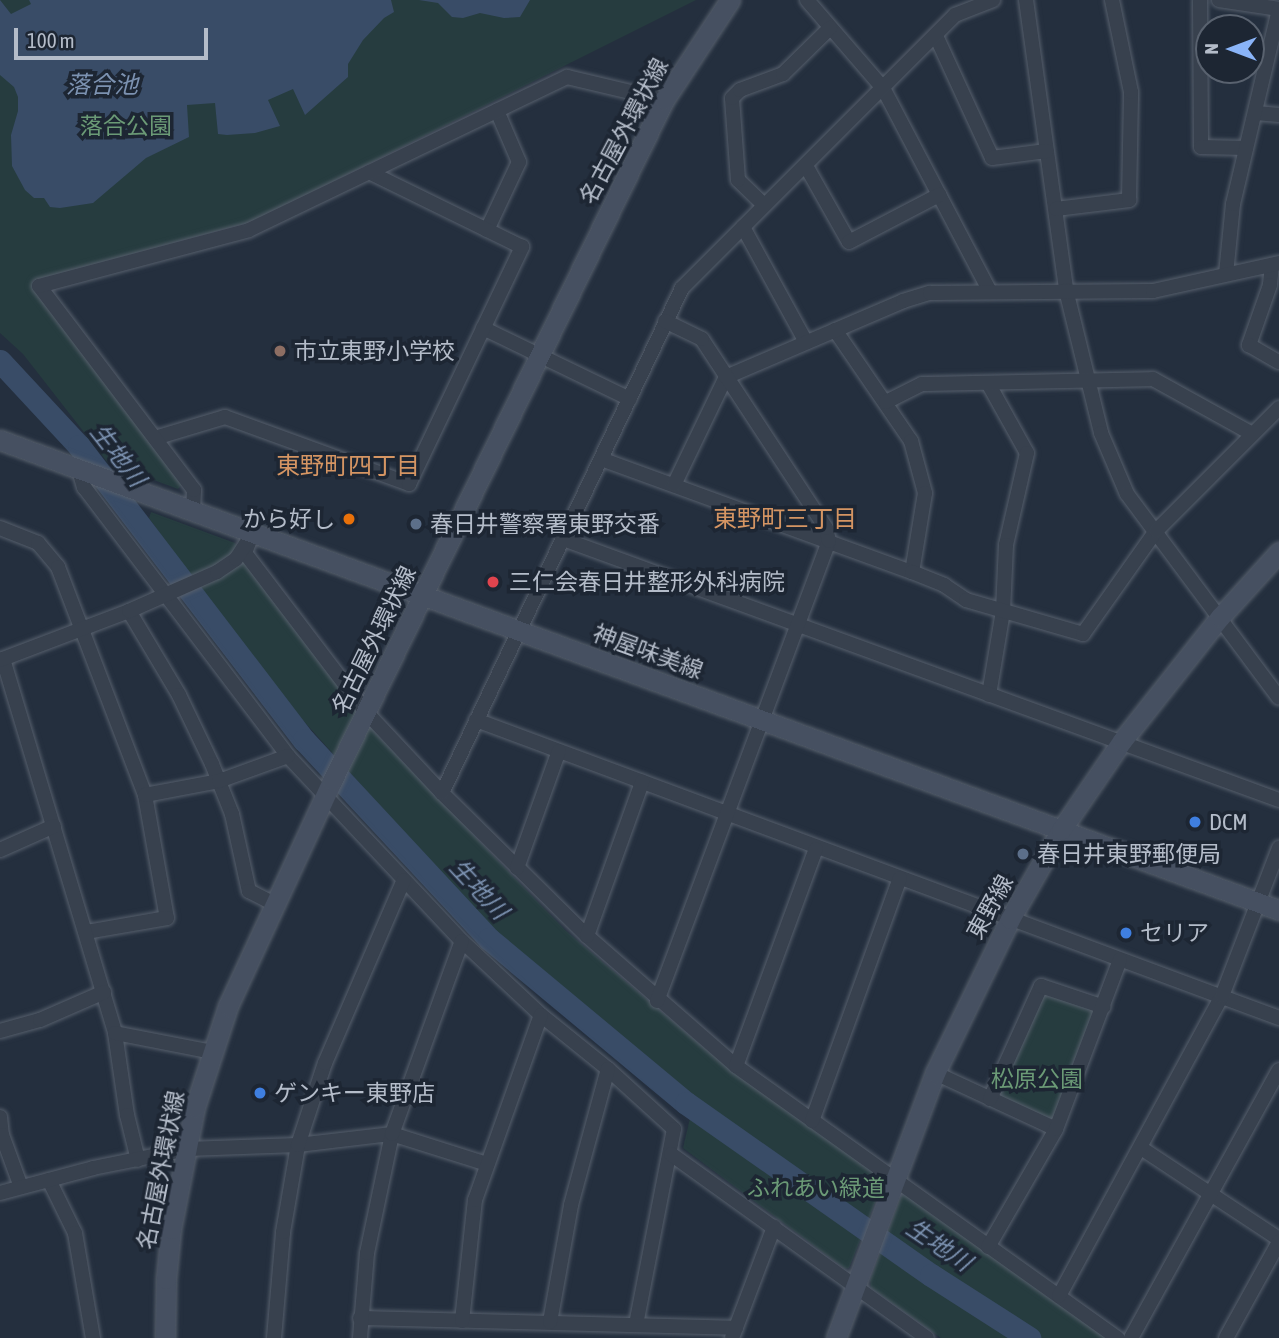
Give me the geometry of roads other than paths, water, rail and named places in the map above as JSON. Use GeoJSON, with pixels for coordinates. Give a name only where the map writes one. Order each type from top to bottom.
{"type":"FeatureCollection","features":[{"type":"Feature","properties":{"kind":"main road","name":"名古屋外環状線"},"geometry":{"type":"LineString","coordinates":[[165,1338],[166,1279],[187,1149],[195,1107],[228,1006],[329,788],[664,100],[730,0]]}},
{"type":"Feature","properties":{"kind":"main road","name":"神屋味美線"},"geometry":{"type":"LineString","coordinates":[[0,440],[1279,910]]}},
{"type":"Feature","properties":{"kind":"main road","name":"東野線"},"geometry":{"type":"LineString","coordinates":[[836,1338],[935,1073],[1010,919],[1061,830],[1122,741],[1220,617],[1279,552]]}},
{"type":"Feature","properties":{"kind":"street"},"geometry":{"type":"LineString","coordinates":[[807,0],[883,88],[989,290]]}},
{"type":"Feature","properties":{"kind":"street"},"geometry":{"type":"LineString","coordinates":[[949,0],[956,15]]}},
{"type":"Feature","properties":{"kind":"street"},"geometry":{"type":"LineString","coordinates":[[442,793],[682,288],[956,15],[993,0]]}},
{"type":"Feature","properties":{"kind":"street"},"geometry":{"type":"LineString","coordinates":[[1026,0],[1066,290],[1101,433],[1127,494],[1277,689]]}},
{"type":"Feature","properties":{"kind":"street"},"geometry":{"type":"LineString","coordinates":[[1056,209],[1129,200],[1130,92],[1112,0]]}},
{"type":"Feature","properties":{"kind":"street"},"geometry":{"type":"LineString","coordinates":[[1199,0],[1201,147],[1246,148]]}},
{"type":"Feature","properties":{"kind":"street"},"geometry":{"type":"LineString","coordinates":[[1219,0],[1279,10],[1233,204],[1226,275]]}},
{"type":"Feature","properties":{"kind":"street"},"geometry":{"type":"LineString","coordinates":[[764,205],[738,180],[732,98],[740,90],[783,74],[830,28]]}},
{"type":"Feature","properties":{"kind":"street"},"geometry":{"type":"LineString","coordinates":[[936,36],[992,158],[1047,152]]}},
{"type":"Feature","properties":{"kind":"street"},"geometry":{"type":"LineString","coordinates":[[193,509],[194,490],[39,286],[250,230],[567,76],[664,100]]}},
{"type":"Feature","properties":{"kind":"street"},"geometry":{"type":"LineString","coordinates":[[487,230],[519,162],[497,111]]}},
{"type":"Feature","properties":{"kind":"street"},"geometry":{"type":"LineString","coordinates":[[1256,113],[1279,116]]}},
{"type":"Feature","properties":{"kind":"street"},"geometry":{"type":"LineString","coordinates":[[806,166],[849,242],[939,195]]}},
{"type":"Feature","properties":{"kind":"street"},"geometry":{"type":"LineString","coordinates":[[155,438],[225,417],[409,484],[522,247],[369,172]]}},
{"type":"Feature","properties":{"kind":"street"},"geometry":{"type":"LineString","coordinates":[[743,227],[806,342]]}},
{"type":"Feature","properties":{"kind":"street"},"geometry":{"type":"LineString","coordinates":[[674,485],[726,377],[930,293],[989,290],[1153,291],[1275,264],[1249,345],[1279,362]]}},
{"type":"Feature","properties":{"kind":"street"},"geometry":{"type":"LineString","coordinates":[[657,1001],[829,541],[826,528],[702,339],[665,321]]}},
{"type":"Feature","properties":{"kind":"street"},"geometry":{"type":"LineString","coordinates":[[483,328],[630,398]]}},
{"type":"Feature","properties":{"kind":"street"},"geometry":{"type":"LineString","coordinates":[[835,330],[911,441],[925,493],[912,572]]}},
{"type":"Feature","properties":{"kind":"street"},"geometry":{"type":"LineString","coordinates":[[886,402],[922,384],[1153,379],[1251,433]]}},
{"type":"Feature","properties":{"kind":"street"},"geometry":{"type":"LineString","coordinates":[[988,383],[1027,453],[1006,545],[1003,611],[989,695]]}},
{"type":"Feature","properties":{"kind":"street"},"geometry":{"type":"LineString","coordinates":[[601,459],[912,572],[944,585],[966,600],[1083,634],[1156,531],[1251,433],[1279,408]]}},
{"type":"Feature","properties":{"kind":"street"},"geometry":{"type":"LineString","coordinates":[[79,470],[84,487],[174,592],[288,756],[329,788],[404,880],[462,941],[541,1015],[608,1069],[674,1129],[636,1324]]}},
{"type":"Feature","properties":{"kind":"street"},"geometry":{"type":"LineString","coordinates":[[0,528],[38,543],[58,567],[145,795],[167,918],[87,932]]}},
{"type":"Feature","properties":{"kind":"street"},"geometry":{"type":"LineString","coordinates":[[138,1160],[127,1115],[115,1033],[104,992],[1,660],[129,611],[200,580],[236,559],[253,532]]}},
{"type":"Feature","properties":{"kind":"street"},"geometry":{"type":"LineString","coordinates":[[253,532],[245,553],[367,713],[442,793],[587,936],[657,1001],[736,1066],[812,1121],[892,1185],[988,1247],[1118,1338]]}},
{"type":"Feature","properties":{"kind":"street"},"geometry":{"type":"LineString","coordinates":[[563,539],[1279,800]]}},
{"type":"Feature","properties":{"kind":"street"},"geometry":{"type":"LineString","coordinates":[[129,611],[179,695],[219,781],[232,814],[249,891],[274,904]]}},
{"type":"Feature","properties":{"kind":"street"},"geometry":{"type":"LineString","coordinates":[[476,720],[816,849],[1279,1018]]}},
{"type":"Feature","properties":{"kind":"street"},"geometry":{"type":"LineString","coordinates":[[517,868],[559,751]]}},
{"type":"Feature","properties":{"kind":"street"},"geometry":{"type":"LineString","coordinates":[[145,795],[219,781],[288,756]]}},
{"type":"Feature","properties":{"kind":"street"},"geometry":{"type":"LineString","coordinates":[[587,936],[642,782]]}},
{"type":"Feature","properties":{"kind":"street"},"geometry":{"type":"LineString","coordinates":[[0,850],[54,826]]}},
{"type":"Feature","properties":{"kind":"street"},"geometry":{"type":"LineString","coordinates":[[1059,1296],[1222,996],[1279,848]]}},
{"type":"Feature","properties":{"kind":"street"},"geometry":{"type":"LineString","coordinates":[[736,1066],[816,849]]}},
{"type":"Feature","properties":{"kind":"street"},"geometry":{"type":"LineString","coordinates":[[812,1121],[900,878]]}},
{"type":"Feature","properties":{"kind":"street"},"geometry":{"type":"LineString","coordinates":[[274,1338],[283,1232],[298,1145],[325,1063],[404,880]]}},
{"type":"Feature","properties":{"kind":"street"},"geometry":{"type":"LineString","coordinates":[[360,1338],[372,1220],[392,1134],[462,941]]}},
{"type":"Feature","properties":{"kind":"street"},"geometry":{"type":"LineString","coordinates":[[988,1247],[1056,1129],[1120,960]]}},
{"type":"Feature","properties":{"kind":"street"},"geometry":{"type":"LineString","coordinates":[[990,1099],[1041,986],[1104,1007]]}},
{"type":"Feature","properties":{"kind":"street"},"geometry":{"type":"LineString","coordinates":[[0,1031],[40,1020],[104,992]]}},
{"type":"Feature","properties":{"kind":"street"},"geometry":{"type":"LineString","coordinates":[[462,1321],[475,1200],[541,1015]]}},
{"type":"Feature","properties":{"kind":"street"},"geometry":{"type":"LineString","coordinates":[[115,1033],[213,1052]]}},
{"type":"Feature","properties":{"kind":"street"},"geometry":{"type":"LineString","coordinates":[[550,1322],[571,1205],[608,1069]]}},
{"type":"Feature","properties":{"kind":"street"},"geometry":{"type":"LineString","coordinates":[[1131,1338],[1279,1070]]}},
{"type":"Feature","properties":{"kind":"street"},"geometry":{"type":"LineString","coordinates":[[935,1073],[1056,1129]]}},
{"type":"Feature","properties":{"kind":"street"},"geometry":{"type":"LineString","coordinates":[[0,1117],[2,1135],[21,1187]]}},
{"type":"Feature","properties":{"kind":"street"},"geometry":{"type":"LineString","coordinates":[[0,1193],[187,1149],[298,1145],[392,1134],[487,1164]]}},
{"type":"Feature","properties":{"kind":"street"},"geometry":{"type":"LineString","coordinates":[[1141,1148],[1279,1241],[1226,1338]]}},
{"type":"Feature","properties":{"kind":"street"},"geometry":{"type":"LineString","coordinates":[[671,1154],[774,1227],[858,1276],[926,1338]]}},
{"type":"Feature","properties":{"kind":"street"},"geometry":{"type":"LineString","coordinates":[[49,1180],[75,1233],[93,1338]]}},
{"type":"Feature","properties":{"kind":"street"},"geometry":{"type":"LineString","coordinates":[[360,1318],[636,1324],[734,1333],[774,1227]]}},
{"type":"Feature","properties":{"kind":"water","name":"落合池"},"geometry":{"type":"Polygon","coordinates":[[[0,0],[11,14],[31,4],[29,0],[391,0],[394,12],[384,18],[363,40],[348,64],[348,77],[305,115],[293,89],[268,100],[280,126],[255,133],[227,135],[218,134],[215,103],[187,105],[189,137],[146,158],[93,203],[60,208],[50,207],[44,198],[34,198],[25,190],[12,166],[11,135],[18,111],[18,97],[14,87],[0,75],[0,0]]]}},
{"type":"Feature","properties":{"kind":"water"},"geometry":{"type":"Polygon","coordinates":[[[419,0],[530,0],[520,17],[504,18],[480,13],[463,18],[452,17],[438,3],[419,0]]]}},
{"type":"Feature","properties":{"kind":"waterway","name":"生地川"},"geometry":{"type":"LineString","coordinates":[[0,361],[79,446],[304,740],[489,939],[686,1103],[931,1275],[1029,1338]]}},
{"type":"Feature","properties":{"kind":"place","name":"市立東野小学校"},"geometry":{"type":"Point","coordinates":[280,351]}},
{"type":"Feature","properties":{"kind":"place","name":"から好し"},"geometry":{"type":"Point","coordinates":[349,519]}},
{"type":"Feature","properties":{"kind":"place","name":"春日井警察署東野交番"},"geometry":{"type":"Point","coordinates":[416,524]}},
{"type":"Feature","properties":{"kind":"place","name":"三仁会春日井整形外科病院"},"geometry":{"type":"Point","coordinates":[493,582]}},
{"type":"Feature","properties":{"kind":"place","name":"DCM"},"geometry":{"type":"Point","coordinates":[1195,822]}},
{"type":"Feature","properties":{"kind":"place","name":"春日井東野郵便局"},"geometry":{"type":"Point","coordinates":[1023,854]}},
{"type":"Feature","properties":{"kind":"place","name":"セリア"},"geometry":{"type":"Point","coordinates":[1126,933]}},
{"type":"Feature","properties":{"kind":"place","name":"ゲンキー東野店"},"geometry":{"type":"Point","coordinates":[260,1093]}},
{"type":"Feature","properties":{"kind":"district","name":"東野町四丁目"},"geometry":{"type":"Point","coordinates":[348,466]}},
{"type":"Feature","properties":{"kind":"district","name":"東野町三丁目"},"geometry":{"type":"Point","coordinates":[785,519]}},
{"type":"Feature","properties":{"kind":"park label","name":"落合公園"},"geometry":{"type":"Point","coordinates":[126,126]}},
{"type":"Feature","properties":{"kind":"park label","name":"松原公園"},"geometry":{"type":"Point","coordinates":[1037,1079]}},
{"type":"Feature","properties":{"kind":"park label","name":"ふれあい緑道"},"geometry":{"type":"Point","coordinates":[816,1188]}}]}
